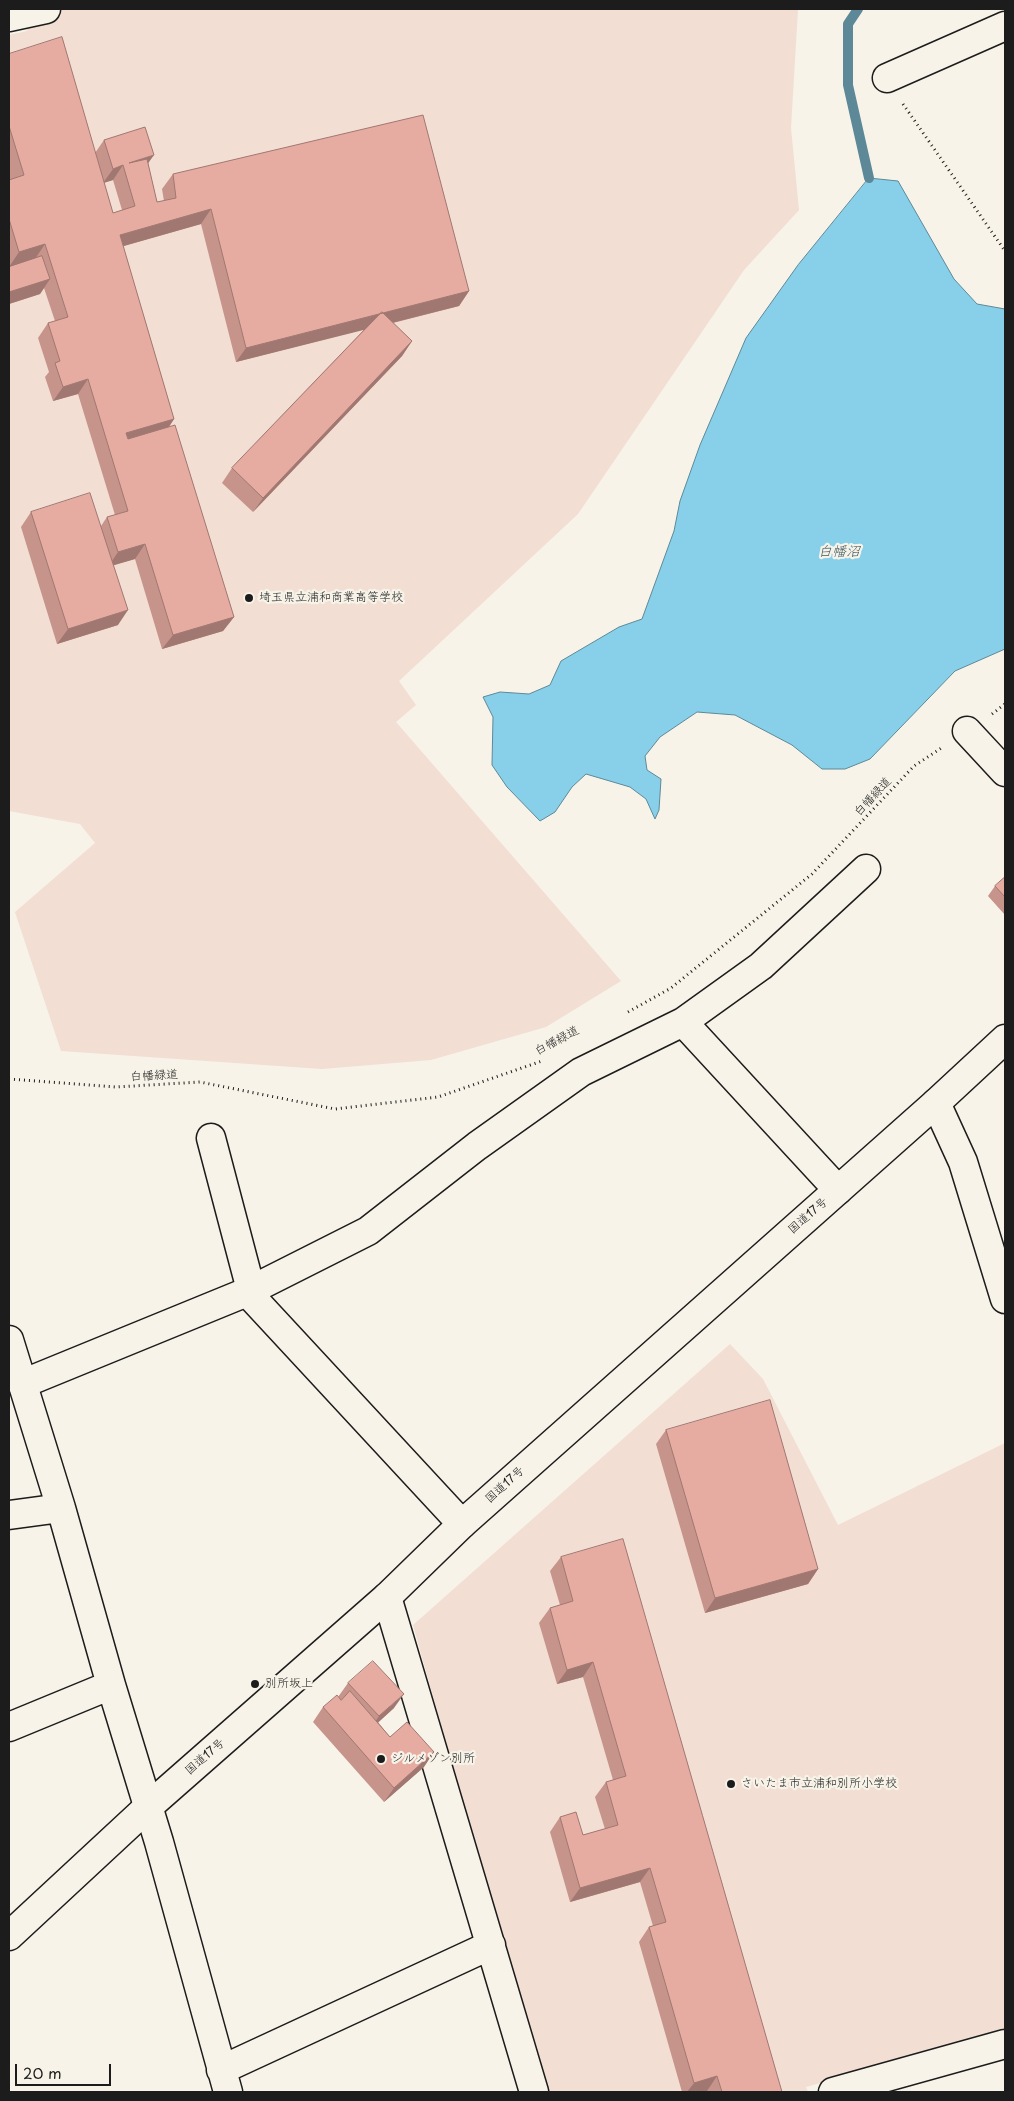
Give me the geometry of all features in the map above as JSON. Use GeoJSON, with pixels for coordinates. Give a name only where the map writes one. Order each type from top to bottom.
{"type":"FeatureCollection","features":[{"type":"Feature","properties":{"kind":"main road"},"geometry":{"type":"LineString","coordinates":[[887,78],[1005,26]]}},
{"type":"Feature","properties":{"kind":"main road"},"geometry":{"type":"LineString","coordinates":[[967,731],[1005,772]]}},
{"type":"Feature","properties":{"kind":"main road"},"geometry":{"type":"LineString","coordinates":[[22,1384],[249,1291],[368,1231],[477,1146],[581,1072],[683,1022],[761,966],[866,869]]}},
{"type":"Feature","properties":{"kind":"main road"},"geometry":{"type":"LineString","coordinates":[[683,1022],[838,1190]]}},
{"type":"Feature","properties":{"kind":"main road","name":"国道17号"},"geometry":{"type":"LineString","coordinates":[[9,1936],[148,1807],[387,1597],[462,1524],[704,1307],[936,1103],[1005,1039]]}},
{"type":"Feature","properties":{"kind":"main road"},"geometry":{"type":"LineString","coordinates":[[936,1103],[963,1162],[1005,1299]]}},
{"type":"Feature","properties":{"kind":"main road"},"geometry":{"type":"LineString","coordinates":[[211,1138],[249,1291],[462,1524]]}},
{"type":"Feature","properties":{"kind":"main road"},"geometry":{"type":"LineString","coordinates":[[9,1340],[62,1508],[110,1685],[148,1807],[225,2081],[490,1945]]}},
{"type":"Feature","properties":{"kind":"main road"},"geometry":{"type":"LineString","coordinates":[[9,1515],[62,1508]]}},
{"type":"Feature","properties":{"kind":"main road"},"geometry":{"type":"LineString","coordinates":[[387,1597],[534,2092]]}},
{"type":"Feature","properties":{"kind":"main road"},"geometry":{"type":"LineString","coordinates":[[9,1727],[110,1685]]}},
{"type":"Feature","properties":{"kind":"main road"},"geometry":{"type":"LineString","coordinates":[[833,2092],[1005,2044]]}},
{"type":"Feature","properties":{"kind":"path"},"geometry":{"type":"LineString","coordinates":[[887,78],[919,130],[1005,251]]}},
{"type":"Feature","properties":{"kind":"path","name":"白幡緑道"},"geometry":{"type":"LineString","coordinates":[[620,1017],[671,988],[812,874],[914,766],[1005,704]]}},
{"type":"Feature","properties":{"kind":"path","name":"白幡緑道"},"geometry":{"type":"LineString","coordinates":[[9,1079],[116,1087],[200,1082],[335,1109],[438,1097],[546,1059]]}},
{"type":"Feature","properties":{"kind":"shaded area","name":"埼玉県立浦和商業高等学校"},"geometry":{"type":"Polygon","coordinates":[[[22,9],[798,9],[791,128],[799,210],[744,270],[578,514],[399,681],[416,705],[396,722],[621,981],[546,1027],[431,1060],[322,1069],[61,1051],[15,912],[95,843],[80,824],[9,811],[9,35],[27,31],[22,9]]]}},
{"type":"Feature","properties":{"kind":"shaded area","name":"さいたま市立浦和別所小学校"},"geometry":{"type":"Polygon","coordinates":[[[730,1344],[763,1379],[838,1525],[1005,1443],[1005,2032],[806,2087],[808,2092],[547,2092],[501,1942],[413,1625],[730,1344]]]}},
{"type":"Feature","properties":{"kind":"water","name":"白幡沼"},"geometry":{"type":"Polygon","coordinates":[[[869,178],[898,181],[954,279],[977,304],[1005,309],[1005,649],[955,671],[870,759],[845,769],[822,769],[792,745],[735,715],[697,712],[660,737],[645,756],[647,770],[661,779],[659,810],[655,819],[646,799],[630,787],[586,774],[572,787],[555,812],[540,821],[507,787],[492,765],[493,717],[483,697],[500,692],[529,694],[550,685],[561,661],[619,627],[642,619],[674,531],[680,501],[700,445],[746,338],[798,265],[869,178]]]}},
{"type":"Feature","properties":{"kind":"building"},"geometry":{"type":"Polygon","coordinates":[[[62,37],[113,213],[135,206],[123,165],[113,169],[104,140],[145,127],[154,155],[129,163],[147,159],[157,202],[176,198],[173,174],[423,115],[469,291],[246,348],[211,209],[120,235],[174,419],[126,433],[128,439],[175,425],[234,617],[173,635],[145,544],[118,552],[107,517],[128,511],[88,379],[63,387],[55,363],[60,361],[48,323],[68,317],[45,244],[19,252],[9,219],[9,180],[24,175],[9,126],[9,54],[62,37]]]}},
{"type":"Feature","properties":{"kind":"building"},"geometry":{"type":"Polygon","coordinates":[[[42,256],[50,279],[9,292],[9,267],[42,256]]]}},
{"type":"Feature","properties":{"kind":"building"},"geometry":{"type":"Polygon","coordinates":[[[382,312],[412,341],[263,498],[232,468],[382,312]]]}},
{"type":"Feature","properties":{"kind":"building"},"geometry":{"type":"Polygon","coordinates":[[[90,493],[128,610],[68,629],[31,512],[90,493]]]}},
{"type":"Feature","properties":{"kind":"building"},"geometry":{"type":"Polygon","coordinates":[[[1005,877],[1005,897],[995,886],[1005,877]]]}},
{"type":"Feature","properties":{"kind":"building"},"geometry":{"type":"Polygon","coordinates":[[[770,1400],[818,1569],[715,1598],[666,1430],[770,1400]]]}},
{"type":"Feature","properties":{"kind":"building"},"geometry":{"type":"Polygon","coordinates":[[[623,1539],[782,2092],[722,2092],[717,2076],[694,2083],[649,1927],[666,1922],[650,1868],[580,1888],[560,1817],[576,1812],[583,1835],[618,1825],[606,1782],[626,1776],[593,1662],[567,1670],[550,1608],[573,1601],[561,1557],[623,1539]]]}},
{"type":"Feature","properties":{"kind":"building"},"geometry":{"type":"Polygon","coordinates":[[[373,1661],[404,1694],[379,1716],[348,1683],[373,1661]]]}},
{"type":"Feature","properties":{"kind":"building"},"geometry":{"type":"Polygon","coordinates":[[[350,1691],[390,1737],[407,1722],[434,1752],[394,1788],[323,1707],[337,1695],[341,1700],[350,1691]]]}},
{"type":"Feature","properties":{"kind":"waterway"},"geometry":{"type":"LineString","coordinates":[[858,9],[848,24],[848,85],[869,178]]}},
{"type":"Feature","properties":{"kind":"place","name":"埼玉県立浦和商業高等学校"},"geometry":{"type":"Point","coordinates":[249,598]}},
{"type":"Feature","properties":{"kind":"place","name":"別所坂上"},"geometry":{"type":"Point","coordinates":[255,1684]}},
{"type":"Feature","properties":{"kind":"place","name":"ジルメゾン別所"},"geometry":{"type":"Point","coordinates":[381,1759]}},
{"type":"Feature","properties":{"kind":"place","name":"さいたま市立浦和別所小学校"},"geometry":{"type":"Point","coordinates":[731,1784]}}]}
